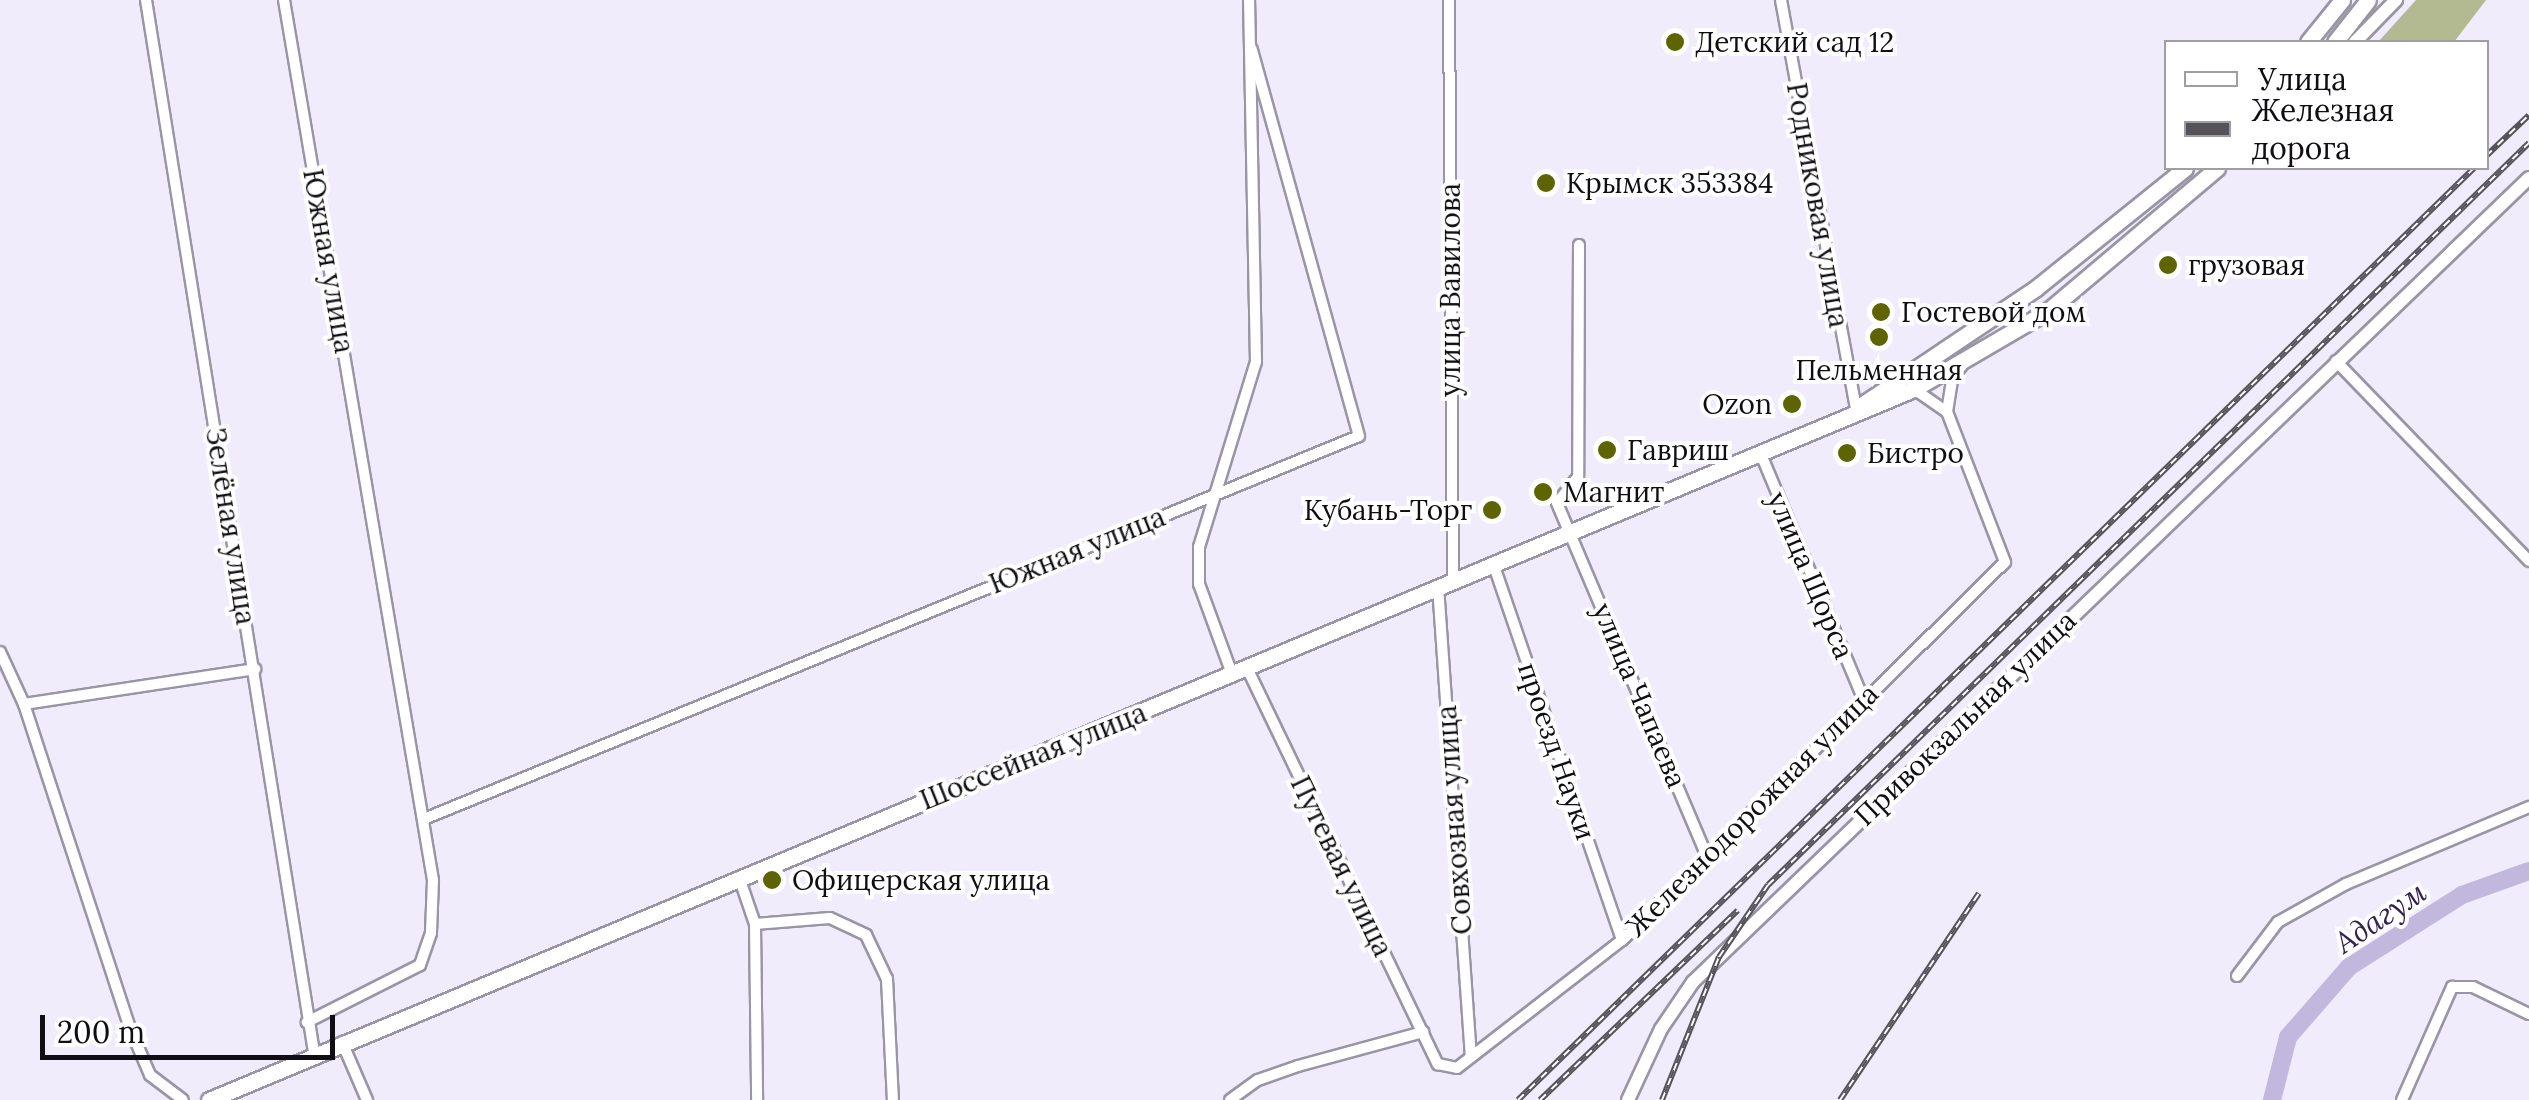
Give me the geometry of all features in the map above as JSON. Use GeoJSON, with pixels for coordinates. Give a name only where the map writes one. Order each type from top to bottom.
{"type":"FeatureCollection","features":[{"type":"Feature","properties":{"kind":"highway"},"geometry":{"type":"LineString","coordinates":[[2310,40],[2342,0]]}},
{"type":"Feature","properties":{"kind":"highway"},"geometry":{"type":"LineString","coordinates":[[2336,40],[2368,0]]}},
{"type":"Feature","properties":{"kind":"highway"},"geometry":{"type":"LineString","coordinates":[[1856,409],[2036,288],[2183,170]]}},
{"type":"Feature","properties":{"kind":"highway"},"geometry":{"type":"LineString","coordinates":[[1856,409],[1914,389],[1963,364],[2049,310],[2215,170]]}},
{"type":"Feature","properties":{"kind":"highway","name":"Шоссейная улица"},"geometry":{"type":"LineString","coordinates":[[209,1100],[314,1052],[1240,670],[1856,409]]}},
{"type":"Feature","properties":{"kind":"main road"},"geometry":{"type":"LineString","coordinates":[[2357,40],[2396,0]]}},
{"type":"Feature","properties":{"kind":"main road","name":"Привокзальная улица"},"geometry":{"type":"LineString","coordinates":[[1628,1100],[1661,1029],[1693,982],[2529,178]]}},
{"type":"Feature","properties":{"kind":"street","name":"Зелёная улица"},"geometry":{"type":"LineString","coordinates":[[146,0],[314,1052]]}},
{"type":"Feature","properties":{"kind":"street","name":"Южная улица"},"geometry":{"type":"LineString","coordinates":[[284,0],[433,880],[431,933],[420,965],[307,1022]]}},
{"type":"Feature","properties":{"kind":"street"},"geometry":{"type":"LineString","coordinates":[[1249,0],[1252,49]]}},
{"type":"Feature","properties":{"kind":"street","name":"улица Вавилова"},"geometry":{"type":"LineString","coordinates":[[1445,583],[1449,0]]}},
{"type":"Feature","properties":{"kind":"street","name":"Родниковая улица"},"geometry":{"type":"LineString","coordinates":[[1781,0],[1856,409]]}},
{"type":"Feature","properties":{"kind":"street","name":"Южная улица"},"geometry":{"type":"LineString","coordinates":[[424,818],[1359,436],[1252,49]]}},
{"type":"Feature","properties":{"kind":"street","name":"Путевая улица"},"geometry":{"type":"LineString","coordinates":[[1252,49],[1256,362],[1199,547],[1199,584],[1438,1064]]}},
{"type":"Feature","properties":{"kind":"street"},"geometry":{"type":"LineString","coordinates":[[1570,530],[1557,503],[1578,477],[1579,245]]}},
{"type":"Feature","properties":{"kind":"street"},"geometry":{"type":"LineString","coordinates":[[2336,361],[2529,561]]}},
{"type":"Feature","properties":{"kind":"street"},"geometry":{"type":"LineString","coordinates":[[1914,389],[1947,412],[1952,379],[1963,364]]}},
{"type":"Feature","properties":{"kind":"street","name":"Железнодорожная улица"},"geometry":{"type":"LineString","coordinates":[[1438,1064],[1458,1068],[1622,940],[2004,562],[1947,412]]}},
{"type":"Feature","properties":{"kind":"street","name":"улица Щорса"},"geometry":{"type":"LineString","coordinates":[[1760,452],[1863,698]]}},
{"type":"Feature","properties":{"kind":"street","name":"улица Чапаева"},"geometry":{"type":"LineString","coordinates":[[1570,530],[1708,858]]}},
{"type":"Feature","properties":{"kind":"street","name":"проезд Науки"},"geometry":{"type":"LineString","coordinates":[[1493,563],[1622,940]]}},
{"type":"Feature","properties":{"kind":"street","name":"Совхозная улица"},"geometry":{"type":"LineString","coordinates":[[1445,583],[1471,1055]]}},
{"type":"Feature","properties":{"kind":"street"},"geometry":{"type":"LineString","coordinates":[[0,652],[24,704],[130,1028],[150,1075],[183,1100]]}},
{"type":"Feature","properties":{"kind":"street"},"geometry":{"type":"LineString","coordinates":[[24,704],[254,669]]}},
{"type":"Feature","properties":{"kind":"street"},"geometry":{"type":"LineString","coordinates":[[2237,976],[2278,922],[2346,884],[2529,806]]}},
{"type":"Feature","properties":{"kind":"street"},"geometry":{"type":"LineString","coordinates":[[739,877],[755,924],[758,1100]]}},
{"type":"Feature","properties":{"kind":"street"},"geometry":{"type":"LineString","coordinates":[[755,924],[830,918],[866,935],[887,979],[893,1100]]}},
{"type":"Feature","properties":{"kind":"street"},"geometry":{"type":"LineString","coordinates":[[2402,1100],[2452,988],[2473,987],[2529,1014]]}},
{"type":"Feature","properties":{"kind":"street"},"geometry":{"type":"LineString","coordinates":[[1230,1100],[1258,1080],[1423,1032]]}},
{"type":"Feature","properties":{"kind":"street"},"geometry":{"type":"LineString","coordinates":[[342,1041],[367,1100]]}},
{"type":"Feature","properties":{"kind":"green space"},"geometry":{"type":"Polygon","coordinates":[[[2416,0],[2486,0],[2456,40],[2380,40],[2416,0]]]}},
{"type":"Feature","properties":{"kind":"waterway","name":"Адагум"},"geometry":{"type":"LineString","coordinates":[[2272,1100],[2288,1037],[2349,967],[2462,895],[2529,871]]}},
{"type":"Feature","properties":{"kind":"railway"},"geometry":{"type":"LineString","coordinates":[[2489,153],[2529,115]]}},
{"type":"Feature","properties":{"kind":"railway"},"geometry":{"type":"LineString","coordinates":[[1662,1100],[1719,957],[1768,885],[2529,143]]}},
{"type":"Feature","properties":{"kind":"railway"},"geometry":{"type":"LineString","coordinates":[[1518,1100],[2472,170]]}},
{"type":"Feature","properties":{"kind":"railway"},"geometry":{"type":"LineString","coordinates":[[1840,1100],[1979,893]]}},
{"type":"Feature","properties":{"kind":"railway"},"geometry":{"type":"LineString","coordinates":[[1540,1100],[1738,910]]}},
{"type":"Feature","properties":{"kind":"place","name":"Детский сад 12"},"geometry":{"type":"Point","coordinates":[1675,42]}},
{"type":"Feature","properties":{"kind":"place","name":"Крымск 353384"},"geometry":{"type":"Point","coordinates":[1546,183]}},
{"type":"Feature","properties":{"kind":"place","name":"грузовая"},"geometry":{"type":"Point","coordinates":[2168,265]}},
{"type":"Feature","properties":{"kind":"place","name":"Гостевой дом"},"geometry":{"type":"Point","coordinates":[1881,312]}},
{"type":"Feature","properties":{"kind":"place","name":"Пельменная"},"geometry":{"type":"Point","coordinates":[1879,337]}},
{"type":"Feature","properties":{"kind":"place","name":"Ozon"},"geometry":{"type":"Point","coordinates":[1792,404]}},
{"type":"Feature","properties":{"kind":"place","name":"Гавриш"},"geometry":{"type":"Point","coordinates":[1607,450]}},
{"type":"Feature","properties":{"kind":"place","name":"Бистро"},"geometry":{"type":"Point","coordinates":[1847,453]}},
{"type":"Feature","properties":{"kind":"place","name":"Магнит"},"geometry":{"type":"Point","coordinates":[1543,492]}},
{"type":"Feature","properties":{"kind":"place","name":"Кубань-Торг"},"geometry":{"type":"Point","coordinates":[1492,510]}},
{"type":"Feature","properties":{"kind":"place","name":"Офицерская улица"},"geometry":{"type":"Point","coordinates":[772,880]}}]}
